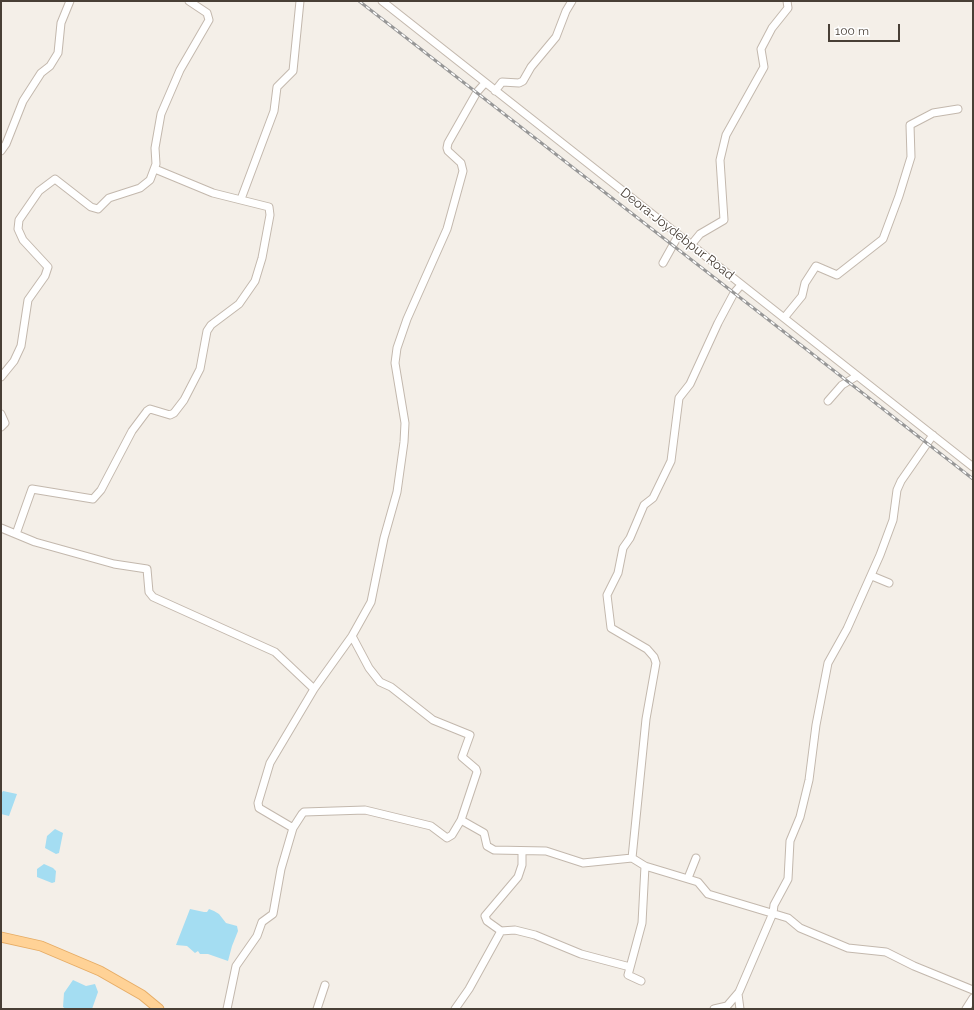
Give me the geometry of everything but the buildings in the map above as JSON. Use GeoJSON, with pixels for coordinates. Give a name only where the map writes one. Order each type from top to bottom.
{"type":"FeatureCollection","features":[{"type":"Feature","properties":{"kind":"main road"},"geometry":{"type":"LineString","coordinates":[[1,937],[41,946],[100,971],[142,995],[159,1009]]}},
{"type":"Feature","properties":{"kind":"street"},"geometry":{"type":"LineString","coordinates":[[1,151],[23,101],[41,73],[50,66],[58,53],[61,23],[70,1]]}},
{"type":"Feature","properties":{"kind":"street"},"geometry":{"type":"LineString","coordinates":[[1,378],[14,361],[21,346],[28,300],[48,271],[46,264],[26,245],[20,235],[17,223],[39,191],[55,179],[91,207],[98,208],[109,198],[128,193],[147,184],[155,169],[155,148],[161,114],[180,70],[209,20],[208,14],[189,1]]}},
{"type":"Feature","properties":{"kind":"street"},"geometry":{"type":"LineString","coordinates":[[241,199],[274,111],[277,87],[293,71],[300,1]]}},
{"type":"Feature","properties":{"kind":"street","name":"Deora-Joydebpur Road"},"geometry":{"type":"LineString","coordinates":[[382,1],[678,236],[973,467]]}},
{"type":"Feature","properties":{"kind":"street"},"geometry":{"type":"LineString","coordinates":[[495,91],[502,82],[519,83],[523,81],[531,67],[556,37],[566,11],[572,1]]}},
{"type":"Feature","properties":{"kind":"street"},"geometry":{"type":"LineString","coordinates":[[691,245],[700,234],[724,220],[720,160],[726,135],[764,67],[761,49],[772,28],[788,8],[787,1]]}},
{"type":"Feature","properties":{"kind":"street"},"geometry":{"type":"LineString","coordinates":[[293,828],[259,808],[258,803],[270,763],[314,688],[352,636],[371,602],[384,538],[397,492],[405,423],[395,363],[397,348],[407,319],[447,229],[463,171],[461,163],[448,152],[448,143],[477,92],[485,83]]}},
{"type":"Feature","properties":{"kind":"street"},"geometry":{"type":"LineString","coordinates":[[784,318],[802,296],[805,283],[816,266],[837,275],[883,239],[900,196],[911,157],[910,125],[933,113],[958,109]]}},
{"type":"Feature","properties":{"kind":"street"},"geometry":{"type":"LineString","coordinates":[[16,534],[32,490],[93,499],[101,490],[132,431],[147,411],[150,409],[172,414],[184,400],[200,369],[207,332],[211,325],[235,308],[246,297],[255,281],[262,258],[270,215],[269,207],[213,193],[155,169]]}},
{"type":"Feature","properties":{"kind":"street"},"geometry":{"type":"LineString","coordinates":[[663,263],[678,236]]}},
{"type":"Feature","properties":{"kind":"street"},"geometry":{"type":"LineString","coordinates":[[632,858],[646,719],[656,663],[654,657],[647,649],[611,628],[608,595],[618,573],[623,548],[630,538],[644,505],[652,498],[671,460],[679,398],[690,384],[718,323],[734,293],[741,285]]}},
{"type":"Feature","properties":{"kind":"street"},"geometry":{"type":"LineString","coordinates":[[828,401],[842,385],[857,376]]}},
{"type":"Feature","properties":{"kind":"street"},"geometry":{"type":"LineString","coordinates":[[1,414],[5,423],[1,427]]}},
{"type":"Feature","properties":{"kind":"street"},"geometry":{"type":"LineString","coordinates":[[714,1009],[715,1007],[727,1006],[738,994],[773,913],[774,905],[788,877],[790,842],[800,817],[809,780],[816,725],[828,663],[847,629],[872,576],[893,520],[897,490],[904,474],[933,435]]}},
{"type":"Feature","properties":{"kind":"street"},"geometry":{"type":"LineString","coordinates":[[1,528],[35,542],[114,564],[147,569],[149,592],[153,597],[275,652],[314,688]]}},
{"type":"Feature","properties":{"kind":"street"},"geometry":{"type":"LineString","coordinates":[[872,576],[889,583]]}},
{"type":"Feature","properties":{"kind":"street"},"geometry":{"type":"LineString","coordinates":[[226,1009],[236,966],[257,936],[262,922],[273,914],[281,869],[293,828],[304,812],[365,810],[431,826],[447,838],[452,835],[461,820],[477,772],[476,769],[462,757],[470,735],[433,720],[391,687],[380,682],[369,668],[352,636]]}},
{"type":"Feature","properties":{"kind":"street"},"geometry":{"type":"LineString","coordinates":[[461,820],[484,833],[487,846],[491,849],[546,851],[583,863],[632,858],[644,866],[688,878],[699,883],[708,894],[788,918],[800,928],[848,948],[886,952],[914,966],[973,990]]}},
{"type":"Feature","properties":{"kind":"street"},"geometry":{"type":"LineString","coordinates":[[522,851],[522,865],[518,877],[486,916],[487,921],[502,931],[515,930],[536,935],[581,954],[630,967]]}},
{"type":"Feature","properties":{"kind":"street"},"geometry":{"type":"LineString","coordinates":[[688,878],[696,858]]}},
{"type":"Feature","properties":{"kind":"street"},"geometry":{"type":"LineString","coordinates":[[641,981],[629,977],[630,967],[642,923],[644,866]]}},
{"type":"Feature","properties":{"kind":"street"},"geometry":{"type":"LineString","coordinates":[[455,1009],[469,989],[502,931]]}},
{"type":"Feature","properties":{"kind":"street"},"geometry":{"type":"LineString","coordinates":[[317,1009],[324,985]]}},
{"type":"Feature","properties":{"kind":"street"},"geometry":{"type":"LineString","coordinates":[[738,994],[740,1009]]}},
{"type":"Feature","properties":{"kind":"street"},"geometry":{"type":"LineString","coordinates":[[966,1009],[973,998]]}},
{"type":"Feature","properties":{"kind":"water"},"geometry":{"type":"Polygon","coordinates":[[[3,791],[17,794],[9,816],[1,814],[1,794],[3,791]]]}},
{"type":"Feature","properties":{"kind":"water"},"geometry":{"type":"Polygon","coordinates":[[[55,829],[63,833],[59,853],[56,854],[45,848],[47,836],[55,829]]]}},
{"type":"Feature","properties":{"kind":"water"},"geometry":{"type":"Polygon","coordinates":[[[44,864],[56,871],[55,882],[52,883],[37,877],[37,869],[44,864]]]}},
{"type":"Feature","properties":{"kind":"water"},"geometry":{"type":"Polygon","coordinates":[[[190,909],[207,912],[209,909],[219,914],[226,923],[237,926],[238,931],[228,961],[208,954],[200,954],[198,951],[195,953],[187,946],[176,945],[190,909]]]}},
{"type":"Feature","properties":{"kind":"water"},"geometry":{"type":"Polygon","coordinates":[[[73,980],[86,986],[95,984],[98,992],[92,1009],[66,1009],[63,1007],[64,993],[73,980]]]}},
{"type":"Feature","properties":{"kind":"railway"},"geometry":{"type":"LineString","coordinates":[[359,1],[973,479]]}}]}
